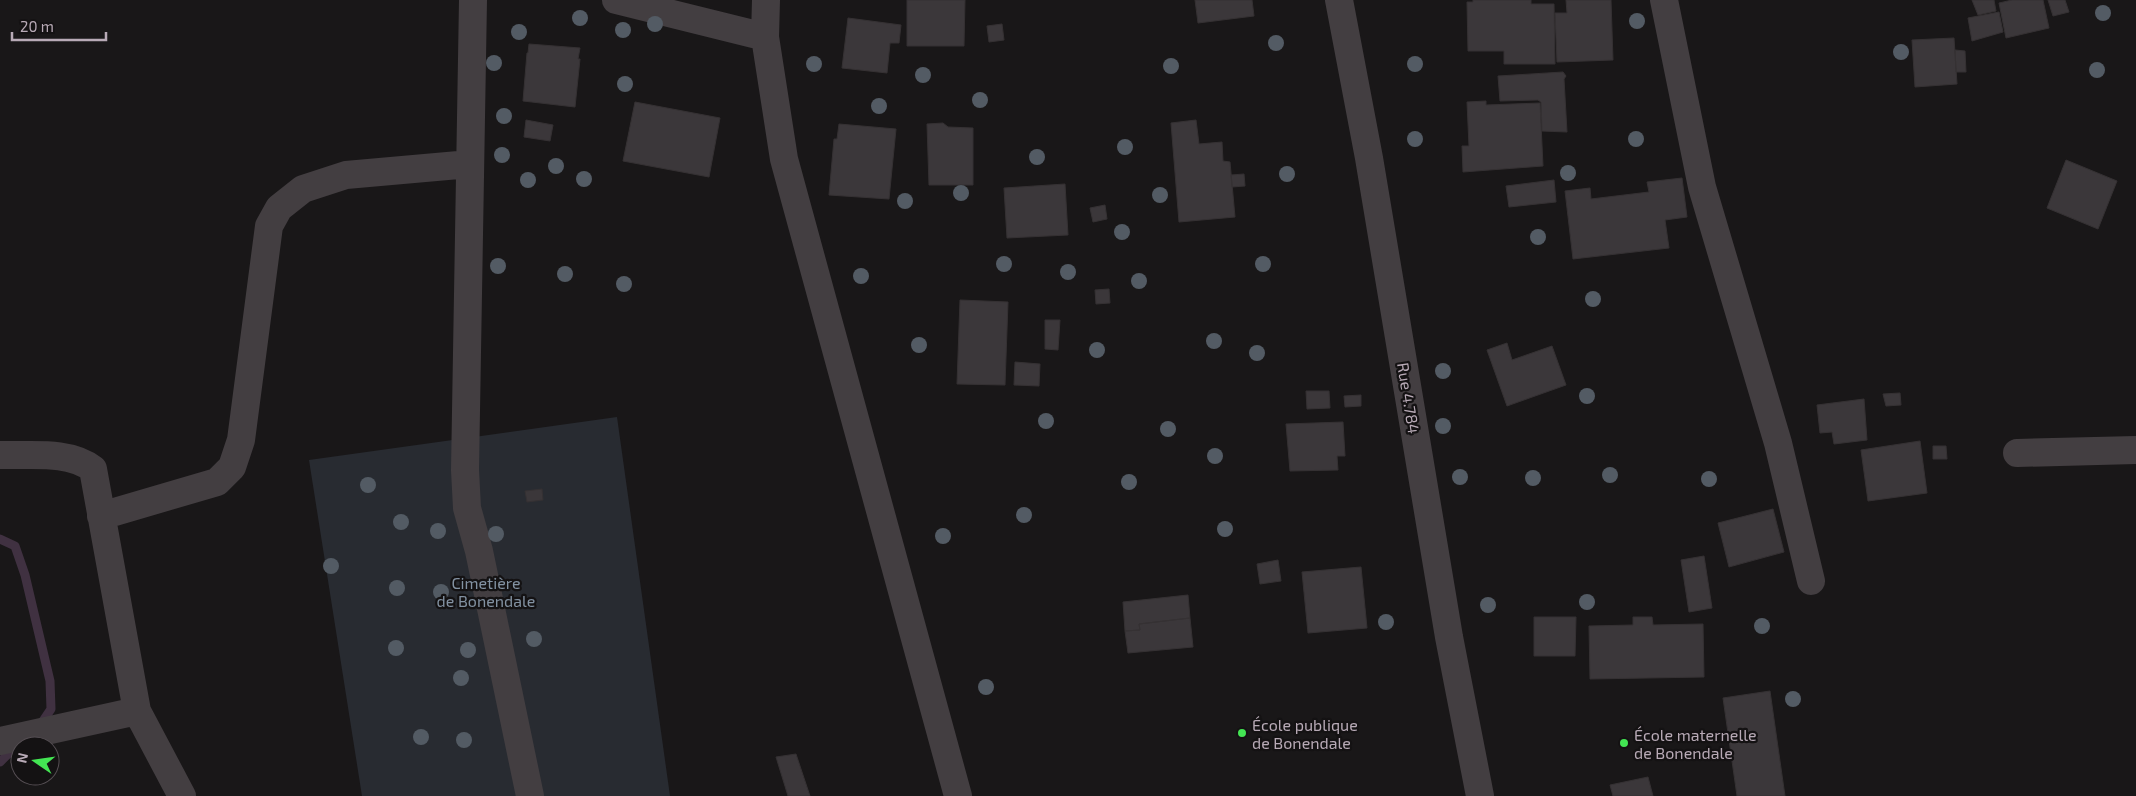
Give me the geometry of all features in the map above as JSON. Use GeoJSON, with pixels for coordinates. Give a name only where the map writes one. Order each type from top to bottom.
{"type":"FeatureCollection","features":[{"type":"Feature","properties":{"kind":"street"},"geometry":{"type":"LineString","coordinates":[[473,0],[465,470],[467,508],[482,561],[530,796]]}},
{"type":"Feature","properties":{"kind":"street"},"geometry":{"type":"LineString","coordinates":[[616,0],[765,37]]}},
{"type":"Feature","properties":{"kind":"street"},"geometry":{"type":"LineString","coordinates":[[766,0],[765,37],[784,159],[958,796]]}},
{"type":"Feature","properties":{"kind":"street","name":"Rue 4.784"},"geometry":{"type":"LineString","coordinates":[[1339,0],[1369,158],[1449,638],[1480,796]]}},
{"type":"Feature","properties":{"kind":"street"},"geometry":{"type":"LineString","coordinates":[[1664,0],[1702,187],[1778,443],[1811,581]]}},
{"type":"Feature","properties":{"kind":"street"},"geometry":{"type":"LineString","coordinates":[[101,516],[217,482],[232,467],[241,440],[269,226],[279,208],[303,189],[346,175],[470,164]]}},
{"type":"Feature","properties":{"kind":"street"},"geometry":{"type":"LineString","coordinates":[[2017,452],[2136,450]]}},
{"type":"Feature","properties":{"kind":"street"},"geometry":{"type":"LineString","coordinates":[[0,455],[66,457],[84,462],[94,469],[137,711],[182,796]]}},
{"type":"Feature","properties":{"kind":"street"},"geometry":{"type":"LineString","coordinates":[[0,741],[137,711]]}},
{"type":"Feature","properties":{"kind":"green space","name":"Cimetière de Bonendale"},"geometry":{"type":"Polygon","coordinates":[[[617,417],[670,796],[362,796],[309,460],[617,417]]]}},
{"type":"Feature","properties":{"kind":"building"},"geometry":{"type":"Polygon","coordinates":[[[907,0],[965,0],[964,46],[907,46],[907,0]]]}},
{"type":"Feature","properties":{"kind":"building"},"geometry":{"type":"Polygon","coordinates":[[[1195,0],[1252,0],[1254,16],[1198,23],[1195,0]]]}},
{"type":"Feature","properties":{"kind":"building"},"geometry":{"type":"Polygon","coordinates":[[[1473,0],[1531,0],[1531,4],[1554,4],[1555,64],[1504,64],[1504,51],[1468,51],[1467,2],[1473,2],[1473,0]]]}},
{"type":"Feature","properties":{"kind":"building"},"geometry":{"type":"Polygon","coordinates":[[[1566,0],[1611,0],[1613,60],[1557,62],[1555,13],[1567,13],[1566,0]]]}},
{"type":"Feature","properties":{"kind":"building"},"geometry":{"type":"Polygon","coordinates":[[[1972,0],[1994,0],[1996,11],[1978,15],[1972,0]]]}},
{"type":"Feature","properties":{"kind":"building"},"geometry":{"type":"Polygon","coordinates":[[[2012,0],[2043,0],[2049,28],[2006,38],[1999,3],[2012,0]]]}},
{"type":"Feature","properties":{"kind":"building"},"geometry":{"type":"Polygon","coordinates":[[[2048,0],[2065,0],[2069,12],[2053,16],[2048,0]]]}},
{"type":"Feature","properties":{"kind":"building"},"geometry":{"type":"Polygon","coordinates":[[[1999,12],[2003,32],[1972,41],[1968,18],[1999,12]]]}},
{"type":"Feature","properties":{"kind":"building"},"geometry":{"type":"Polygon","coordinates":[[[848,18],[901,25],[899,43],[890,43],[887,73],[842,68],[848,18]]]}},
{"type":"Feature","properties":{"kind":"building"},"geometry":{"type":"Polygon","coordinates":[[[1002,24],[1004,40],[989,42],[987,26],[1002,24]]]}},
{"type":"Feature","properties":{"kind":"building"},"geometry":{"type":"Polygon","coordinates":[[[1954,38],[1957,84],[1915,87],[1912,40],[1954,38]]]}},
{"type":"Feature","properties":{"kind":"building"},"geometry":{"type":"Polygon","coordinates":[[[529,44],[580,48],[575,107],[523,101],[529,44]]]}},
{"type":"Feature","properties":{"kind":"building"},"geometry":{"type":"Polygon","coordinates":[[[1955,50],[1965,51],[1966,72],[1956,72],[1955,50]]]}},
{"type":"Feature","properties":{"kind":"building"},"geometry":{"type":"Polygon","coordinates":[[[1563,72],[1566,76],[1564,79],[1567,132],[1542,131],[1541,102],[1538,100],[1500,101],[1498,76],[1563,72]]]}},
{"type":"Feature","properties":{"kind":"building"},"geometry":{"type":"Polygon","coordinates":[[[1486,101],[1486,105],[1540,103],[1543,166],[1463,172],[1462,146],[1469,146],[1467,102],[1486,101]]]}},
{"type":"Feature","properties":{"kind":"building"},"geometry":{"type":"Polygon","coordinates":[[[635,102],[720,118],[709,177],[623,161],[635,102]]]}},
{"type":"Feature","properties":{"kind":"building"},"geometry":{"type":"Polygon","coordinates":[[[526,120],[553,125],[550,141],[524,137],[526,120]]]}},
{"type":"Feature","properties":{"kind":"building"},"geometry":{"type":"Polygon","coordinates":[[[1196,120],[1199,144],[1222,142],[1223,161],[1230,162],[1235,217],[1179,222],[1171,123],[1196,120]]]}},
{"type":"Feature","properties":{"kind":"building"},"geometry":{"type":"Polygon","coordinates":[[[943,123],[948,127],[973,128],[973,185],[929,185],[927,124],[943,123]]]}},
{"type":"Feature","properties":{"kind":"building"},"geometry":{"type":"Polygon","coordinates":[[[839,124],[896,129],[889,199],[829,195],[834,139],[837,139],[839,124]]]}},
{"type":"Feature","properties":{"kind":"building"},"geometry":{"type":"Polygon","coordinates":[[[2066,160],[2117,181],[2098,229],[2047,208],[2066,160]]]}},
{"type":"Feature","properties":{"kind":"building"},"geometry":{"type":"Polygon","coordinates":[[[1244,174],[1245,186],[1232,187],[1231,175],[1244,174]]]}},
{"type":"Feature","properties":{"kind":"building"},"geometry":{"type":"Polygon","coordinates":[[[1682,178],[1687,217],[1665,220],[1669,248],[1573,259],[1565,191],[1590,188],[1591,199],[1649,192],[1647,182],[1682,178]]]}},
{"type":"Feature","properties":{"kind":"building"},"geometry":{"type":"Polygon","coordinates":[[[1554,180],[1556,202],[1509,207],[1506,186],[1554,180]]]}},
{"type":"Feature","properties":{"kind":"building"},"geometry":{"type":"Polygon","coordinates":[[[1065,184],[1068,235],[1007,238],[1004,188],[1065,184]]]}},
{"type":"Feature","properties":{"kind":"building"},"geometry":{"type":"Polygon","coordinates":[[[1105,205],[1107,219],[1093,222],[1090,208],[1105,205]]]}},
{"type":"Feature","properties":{"kind":"building"},"geometry":{"type":"Polygon","coordinates":[[[1109,289],[1110,303],[1096,304],[1095,290],[1109,289]]]}},
{"type":"Feature","properties":{"kind":"building"},"geometry":{"type":"Polygon","coordinates":[[[960,300],[1008,302],[1005,385],[957,384],[960,300]]]}},
{"type":"Feature","properties":{"kind":"building"},"geometry":{"type":"Polygon","coordinates":[[[1045,320],[1060,320],[1058,350],[1045,349],[1045,320]]]}},
{"type":"Feature","properties":{"kind":"building"},"geometry":{"type":"Polygon","coordinates":[[[1507,343],[1512,360],[1552,346],[1566,385],[1507,406],[1487,350],[1507,343]]]}},
{"type":"Feature","properties":{"kind":"building"},"geometry":{"type":"Polygon","coordinates":[[[1015,362],[1040,364],[1039,386],[1014,385],[1015,362]]]}},
{"type":"Feature","properties":{"kind":"building"},"geometry":{"type":"Polygon","coordinates":[[[1306,391],[1329,391],[1330,408],[1307,409],[1306,391]]]}},
{"type":"Feature","properties":{"kind":"building"},"geometry":{"type":"Polygon","coordinates":[[[1900,393],[1901,405],[1886,406],[1883,394],[1900,393]]]}},
{"type":"Feature","properties":{"kind":"building"},"geometry":{"type":"Polygon","coordinates":[[[1361,395],[1361,406],[1345,407],[1344,396],[1361,395]]]}},
{"type":"Feature","properties":{"kind":"building"},"geometry":{"type":"Polygon","coordinates":[[[1864,399],[1867,440],[1834,444],[1832,432],[1820,433],[1817,405],[1864,399]]]}},
{"type":"Feature","properties":{"kind":"building"},"geometry":{"type":"Polygon","coordinates":[[[1343,422],[1345,456],[1337,456],[1338,470],[1290,471],[1286,424],[1343,422]]]}},
{"type":"Feature","properties":{"kind":"building"},"geometry":{"type":"Polygon","coordinates":[[[1920,441],[1927,493],[1868,501],[1861,450],[1920,441]]]}},
{"type":"Feature","properties":{"kind":"building"},"geometry":{"type":"Polygon","coordinates":[[[1933,446],[1946,446],[1947,459],[1933,459],[1933,446]]]}},
{"type":"Feature","properties":{"kind":"building"},"geometry":{"type":"Polygon","coordinates":[[[542,489],[543,500],[527,502],[525,491],[542,489]]]}},
{"type":"Feature","properties":{"kind":"building"},"geometry":{"type":"Polygon","coordinates":[[[1773,509],[1784,552],[1729,567],[1718,523],[1773,509]]]}},
{"type":"Feature","properties":{"kind":"building"},"geometry":{"type":"Polygon","coordinates":[[[1704,556],[1712,608],[1689,612],[1681,560],[1704,556]]]}},
{"type":"Feature","properties":{"kind":"building"},"geometry":{"type":"Polygon","coordinates":[[[1278,560],[1281,581],[1260,584],[1257,564],[1278,560]]]}},
{"type":"Feature","properties":{"kind":"building"},"geometry":{"type":"Polygon","coordinates":[[[1361,567],[1367,628],[1308,633],[1302,572],[1361,567]]]}},
{"type":"Feature","properties":{"kind":"building"},"geometry":{"type":"Polygon","coordinates":[[[1188,595],[1190,618],[1139,624],[1140,630],[1125,631],[1123,602],[1188,595]]]}},
{"type":"Feature","properties":{"kind":"building"},"geometry":{"type":"Polygon","coordinates":[[[1534,617],[1576,617],[1575,656],[1534,656],[1534,617]]]}},
{"type":"Feature","properties":{"kind":"building"},"geometry":{"type":"Polygon","coordinates":[[[1633,617],[1652,617],[1653,625],[1703,624],[1704,677],[1590,679],[1589,626],[1633,625],[1633,617]]]}},
{"type":"Feature","properties":{"kind":"building"},"geometry":{"type":"Polygon","coordinates":[[[1190,618],[1193,647],[1128,653],[1125,631],[1140,630],[1139,624],[1190,618]]]}},
{"type":"Feature","properties":{"kind":"building"},"geometry":{"type":"Polygon","coordinates":[[[1770,691],[1785,796],[1737,796],[1723,698],[1770,691]]]}},
{"type":"Feature","properties":{"kind":"building"},"geometry":{"type":"Polygon","coordinates":[[[796,754],[810,796],[788,796],[776,757],[796,754]]]}},
{"type":"Feature","properties":{"kind":"building"},"geometry":{"type":"Polygon","coordinates":[[[1648,777],[1653,796],[1613,796],[1610,785],[1648,777]]]}},
{"type":"Feature","properties":{"kind":"waterway"},"geometry":{"type":"LineString","coordinates":[[0,539],[15,546],[25,575],[50,681],[51,709],[39,727]]}},
{"type":"Feature","properties":{"kind":"waterway"},"geometry":{"type":"LineString","coordinates":[[0,762],[10,752]]}},
{"type":"Feature","properties":{"kind":"place","name":"École publique de Bonendale"},"geometry":{"type":"Point","coordinates":[1242,733]}},
{"type":"Feature","properties":{"kind":"place","name":"École maternelle de Bonendale"},"geometry":{"type":"Point","coordinates":[1624,743]}}]}
